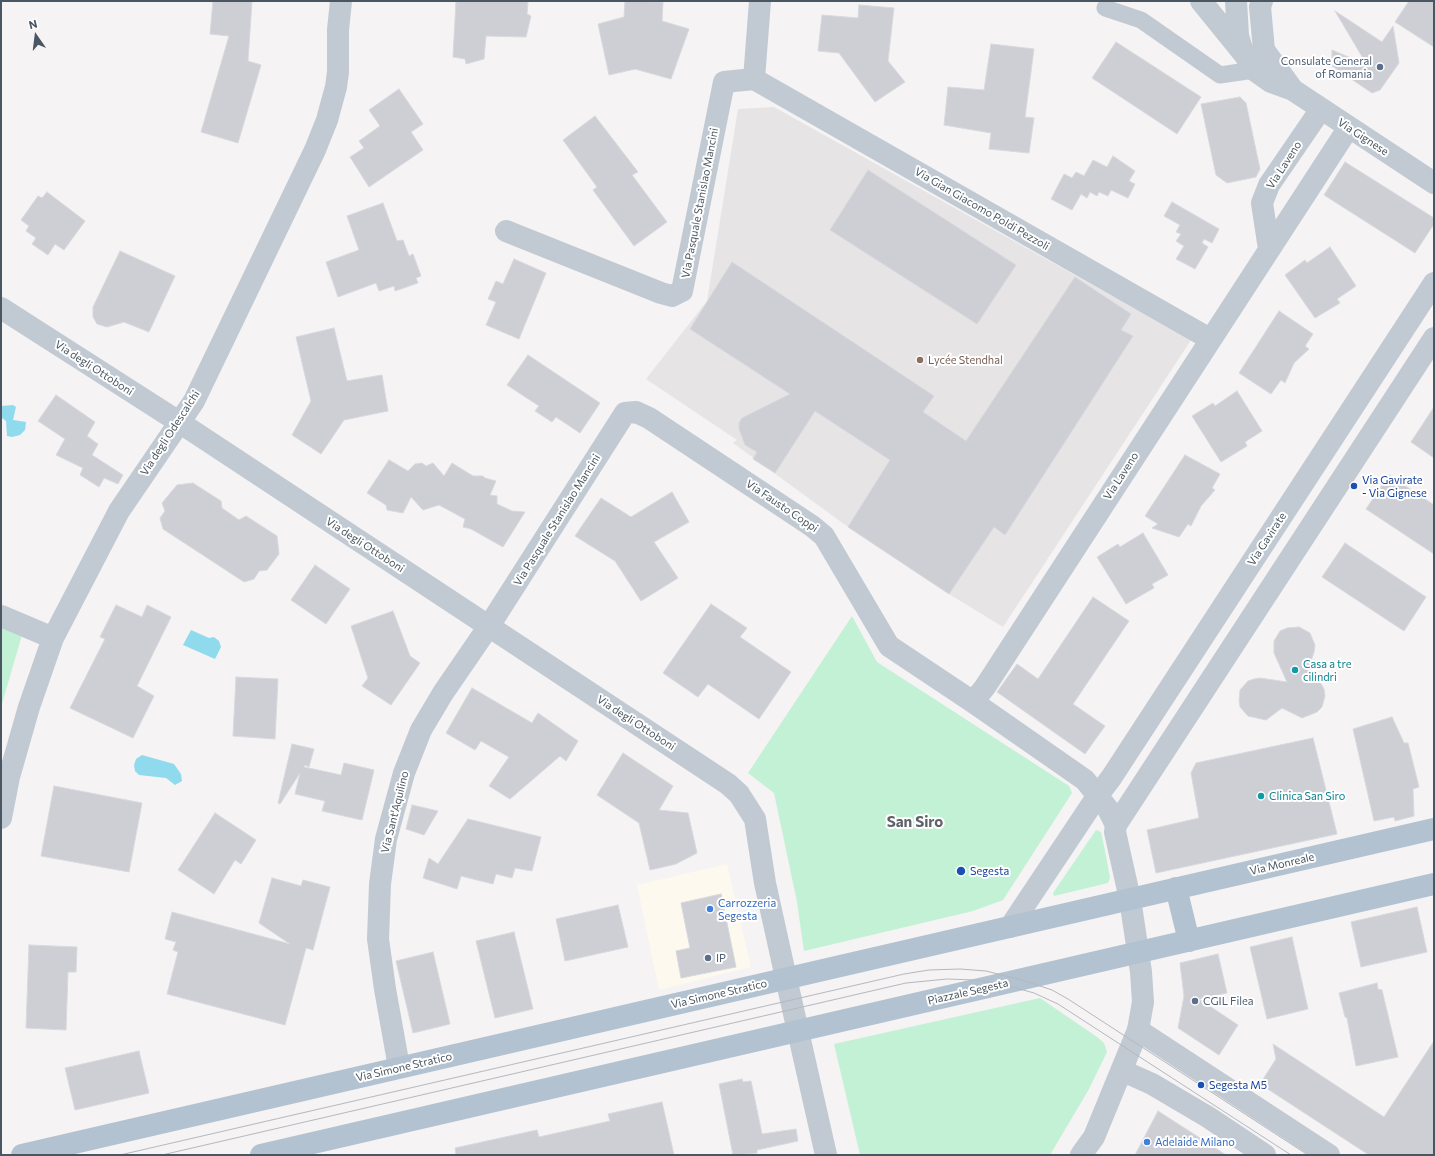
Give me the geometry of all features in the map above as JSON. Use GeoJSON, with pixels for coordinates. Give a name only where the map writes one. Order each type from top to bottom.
{"type":"FeatureCollection","features":[{"type":"Feature","properties":{"kind":"main road","name":"Via Monreale"},"geometry":{"type":"LineString","coordinates":[[1130,899],[1434,828]]}},
{"type":"Feature","properties":{"kind":"main road"},"geometry":{"type":"LineString","coordinates":[[1139,952],[1434,884]]}},
{"type":"Feature","properties":{"kind":"main road"},"geometry":{"type":"LineString","coordinates":[[1176,888],[1189,941]]}},
{"type":"Feature","properties":{"kind":"main road"},"geometry":{"type":"LineString","coordinates":[[786,978],[1130,899]]}},
{"type":"Feature","properties":{"kind":"main road","name":"Piazzale Segesta"},"geometry":{"type":"LineString","coordinates":[[798,1031],[1139,952]]}},
{"type":"Feature","properties":{"kind":"main road","name":"Via Simone Stratico"},"geometry":{"type":"LineString","coordinates":[[22,1155],[786,978]]}},
{"type":"Feature","properties":{"kind":"main road"},"geometry":{"type":"LineString","coordinates":[[261,1155],[798,1031]]}},
{"type":"Feature","properties":{"kind":"street","name":"Via degli Odescalchi"},"geometry":{"type":"LineString","coordinates":[[1,818],[28,707],[53,638],[119,511],[194,401],[315,150],[327,120],[338,72],[338,30],[341,1]]}},
{"type":"Feature","properties":{"kind":"street"},"geometry":{"type":"LineString","coordinates":[[754,79],[760,1]]}},
{"type":"Feature","properties":{"kind":"street","name":"Via Gignese"},"geometry":{"type":"LineString","coordinates":[[1201,1],[1249,62],[1271,82],[1293,90],[1434,183]]}},
{"type":"Feature","properties":{"kind":"street"},"geometry":{"type":"LineString","coordinates":[[1105,8],[1141,20],[1220,75],[1249,62],[1238,36],[1236,1]]}},
{"type":"Feature","properties":{"kind":"street","name":"Via Gignese"},"geometry":{"type":"LineString","coordinates":[[1262,1],[1261,20],[1264,50],[1293,90]]}},
{"type":"Feature","properties":{"kind":"street","name":"Via Pasquale Stanislao Mancini"},"geometry":{"type":"LineString","coordinates":[[506,231],[661,293],[672,296],[682,291],[724,82],[754,79]]}},
{"type":"Feature","properties":{"kind":"street","name":"Via Gian Giacomo Poldi Pezzoli"},"geometry":{"type":"LineString","coordinates":[[754,79],[1210,339]]}},
{"type":"Feature","properties":{"kind":"street","name":"Via Laveno"},"geometry":{"type":"LineString","coordinates":[[1269,249],[1262,203],[1269,185],[1321,108]]}},
{"type":"Feature","properties":{"kind":"street","name":"Via Laveno"},"geometry":{"type":"LineString","coordinates":[[973,702],[985,687],[1349,127]]}},
{"type":"Feature","properties":{"kind":"street","name":"Via Gavirate"},"geometry":{"type":"LineString","coordinates":[[1098,795],[1111,778],[1434,283]]}},
{"type":"Feature","properties":{"kind":"street","name":"Via degli Ottoboni"},"geometry":{"type":"LineString","coordinates":[[1,308],[179,422],[728,784],[739,794],[755,819],[765,883],[786,978]]}},
{"type":"Feature","properties":{"kind":"street"},"geometry":{"type":"LineString","coordinates":[[1116,825],[1434,338]]}},
{"type":"Feature","properties":{"kind":"street","name":"Via Fausto Coppi"},"geometry":{"type":"LineString","coordinates":[[625,413],[636,412],[649,418],[812,526],[824,536],[889,646],[973,702]]}},
{"type":"Feature","properties":{"kind":"street","name":"Via Pasquale Stanislao Mancini"},"geometry":{"type":"LineString","coordinates":[[489,626],[625,413]]}},
{"type":"Feature","properties":{"kind":"street"},"geometry":{"type":"LineString","coordinates":[[1,616],[53,638]]}},
{"type":"Feature","properties":{"kind":"street","name":"Via Sant'Aquilino"},"geometry":{"type":"LineString","coordinates":[[400,1067],[385,989],[378,939],[380,884],[386,839],[404,773],[421,730],[443,693],[489,626]]}},
{"type":"Feature","properties":{"kind":"street"},"geometry":{"type":"LineString","coordinates":[[973,702],[1068,766],[1085,780],[1108,809],[1116,825],[1116,832],[1139,952],[1143,1002],[1138,1030],[1123,1071],[1094,1137],[1081,1155]]}},
{"type":"Feature","properties":{"kind":"street"},"geometry":{"type":"LineString","coordinates":[[1010,927],[1098,795]]}},
{"type":"Feature","properties":{"kind":"street"},"geometry":{"type":"LineString","coordinates":[[786,978],[826,1155]]}},
{"type":"Feature","properties":{"kind":"street"},"geometry":{"type":"LineString","coordinates":[[1138,1030],[1329,1155]]}},
{"type":"Feature","properties":{"kind":"street"},"geometry":{"type":"LineString","coordinates":[[1123,1071],[1152,1084],[1208,1117],[1265,1155]]}},
{"type":"Feature","properties":{"kind":"shaded area","name":"Lycée Stendhal"},"geometry":{"type":"Polygon","coordinates":[[[774,107],[1191,340],[1003,627],[949,594],[848,527],[733,443],[737,440],[646,379],[707,301],[738,109],[774,107]]]}},
{"type":"Feature","properties":{"kind":"shaded area"},"geometry":{"type":"Polygon","coordinates":[[[727,864],[751,967],[659,990],[637,885],[727,864]]]}},
{"type":"Feature","properties":{"kind":"green space"},"geometry":{"type":"Polygon","coordinates":[[[852,616],[877,662],[1069,786],[1072,793],[1003,900],[973,911],[804,951],[797,902],[774,793],[748,773],[852,616]]]}},
{"type":"Feature","properties":{"kind":"green space"},"geometry":{"type":"Polygon","coordinates":[[[1,626],[22,635],[1,707],[1,626]]]}},
{"type":"Feature","properties":{"kind":"green space"},"geometry":{"type":"Polygon","coordinates":[[[1096,830],[1101,832],[1110,878],[1108,883],[1054,896],[1053,893],[1096,830]]]}},
{"type":"Feature","properties":{"kind":"green space"},"geometry":{"type":"Polygon","coordinates":[[[1040,998],[1097,1037],[1104,1043],[1107,1052],[1089,1089],[1050,1155],[860,1155],[834,1044],[1040,998]]]}},
{"type":"Feature","properties":{"kind":"water"},"geometry":{"type":"Polygon","coordinates":[[[13,405],[16,407],[13,420],[26,422],[25,430],[20,435],[12,437],[7,436],[6,421],[1,417],[1,406],[13,405]]]}},
{"type":"Feature","properties":{"kind":"water"},"geometry":{"type":"Polygon","coordinates":[[[191,630],[209,638],[214,637],[219,641],[221,647],[215,659],[183,645],[191,630]]]}},
{"type":"Feature","properties":{"kind":"water"},"geometry":{"type":"Polygon","coordinates":[[[142,755],[174,764],[181,774],[182,781],[175,785],[166,778],[139,775],[135,771],[134,765],[136,759],[142,755]]]}},
{"type":"Feature","properties":{"kind":"building"},"geometry":{"type":"Polygon","coordinates":[[[213,1],[252,1],[248,61],[261,65],[238,143],[201,132],[229,36],[210,34],[213,1]]]}},
{"type":"Feature","properties":{"kind":"building"},"geometry":{"type":"Polygon","coordinates":[[[456,1],[528,1],[527,14],[531,16],[526,37],[486,36],[484,59],[466,64],[465,59],[453,57],[456,1]]]}},
{"type":"Feature","properties":{"kind":"building"},"geometry":{"type":"Polygon","coordinates":[[[625,1],[663,2],[662,21],[689,29],[671,79],[635,69],[609,75],[598,24],[624,17],[625,1]]]}},
{"type":"Feature","properties":{"kind":"building"},"geometry":{"type":"Polygon","coordinates":[[[1409,1],[1434,1],[1434,47],[1395,22],[1409,1]]]}},
{"type":"Feature","properties":{"kind":"building"},"geometry":{"type":"Polygon","coordinates":[[[859,5],[894,8],[888,61],[905,82],[875,102],[839,53],[818,51],[822,15],[858,18],[859,5]]]}},
{"type":"Feature","properties":{"kind":"building"},"geometry":{"type":"Polygon","coordinates":[[[1335,11],[1382,42],[1393,26],[1399,63],[1380,90],[1372,93],[1332,66],[1332,50],[1367,65],[1335,11]]]}},
{"type":"Feature","properties":{"kind":"building"},"geometry":{"type":"Polygon","coordinates":[[[1116,42],[1201,97],[1177,134],[1092,78],[1116,42]]]}},
{"type":"Feature","properties":{"kind":"building"},"geometry":{"type":"Polygon","coordinates":[[[991,44],[1034,49],[1025,117],[1034,118],[1029,153],[989,149],[991,133],[944,125],[948,87],[984,90],[991,44]]]}},
{"type":"Feature","properties":{"kind":"building"},"geometry":{"type":"Polygon","coordinates":[[[399,89],[423,124],[411,132],[423,150],[369,187],[350,157],[364,148],[359,141],[380,126],[369,110],[399,89]]]}},
{"type":"Feature","properties":{"kind":"building"},"geometry":{"type":"Polygon","coordinates":[[[1240,97],[1246,103],[1260,169],[1256,177],[1227,183],[1216,175],[1201,104],[1240,97]]]}},
{"type":"Feature","properties":{"kind":"building"},"geometry":{"type":"Polygon","coordinates":[[[595,116],[638,172],[632,175],[667,222],[634,246],[593,190],[597,187],[563,140],[595,116]]]}},
{"type":"Feature","properties":{"kind":"building"},"geometry":{"type":"Polygon","coordinates":[[[1113,156],[1135,171],[1129,181],[1135,184],[1128,198],[1111,190],[1108,196],[1099,192],[1097,196],[1090,192],[1087,198],[1081,194],[1072,210],[1051,199],[1064,174],[1072,178],[1076,172],[1084,176],[1093,160],[1107,167],[1113,156]]]}},
{"type":"Feature","properties":{"kind":"building"},"geometry":{"type":"Polygon","coordinates":[[[1345,162],[1434,218],[1434,224],[1415,253],[1324,195],[1345,162]]]}},
{"type":"Feature","properties":{"kind":"building"},"geometry":{"type":"Polygon","coordinates":[[[868,170],[1016,265],[977,324],[830,230],[868,170]]]}},
{"type":"Feature","properties":{"kind":"building"},"geometry":{"type":"Polygon","coordinates":[[[47,192],[85,221],[64,250],[55,244],[48,255],[32,244],[36,238],[26,231],[29,226],[21,220],[38,196],[42,198],[47,192]]]}},
{"type":"Feature","properties":{"kind":"building"},"geometry":{"type":"Polygon","coordinates":[[[1172,202],[1219,229],[1212,243],[1204,239],[1202,243],[1208,247],[1195,269],[1176,259],[1184,246],[1176,241],[1181,234],[1176,232],[1180,225],[1164,216],[1172,202]]]}},
{"type":"Feature","properties":{"kind":"building"},"geometry":{"type":"Polygon","coordinates":[[[383,203],[397,241],[403,240],[409,256],[413,254],[421,276],[416,278],[418,283],[395,291],[394,286],[379,291],[376,283],[338,297],[326,262],[359,250],[347,216],[383,203]]]}},
{"type":"Feature","properties":{"kind":"building"},"geometry":{"type":"Polygon","coordinates":[[[1330,247],[1356,286],[1337,299],[1340,303],[1315,318],[1285,275],[1305,260],[1307,263],[1330,247]]]}},
{"type":"Feature","properties":{"kind":"building"},"geometry":{"type":"Polygon","coordinates":[[[120,251],[175,276],[149,332],[124,322],[107,327],[97,324],[93,317],[93,307],[120,251]]]}},
{"type":"Feature","properties":{"kind":"building"},"geometry":{"type":"Polygon","coordinates":[[[514,259],[546,273],[519,339],[486,325],[496,302],[488,299],[496,281],[503,284],[514,259]]]}},
{"type":"Feature","properties":{"kind":"building"},"geometry":{"type":"Polygon","coordinates":[[[732,262],[934,396],[923,412],[966,441],[1075,277],[1131,314],[1121,330],[1133,336],[1005,535],[994,527],[949,594],[848,527],[890,460],[815,411],[775,473],[753,459],[757,452],[745,445],[739,429],[739,423],[742,418],[790,394],[690,329],[732,262]]]}},
{"type":"Feature","properties":{"kind":"building"},"geometry":{"type":"Polygon","coordinates":[[[1279,311],[1313,334],[1305,346],[1309,349],[1294,363],[1285,383],[1281,380],[1271,394],[1239,373],[1279,311]]]}},
{"type":"Feature","properties":{"kind":"building"},"geometry":{"type":"Polygon","coordinates":[[[334,328],[347,381],[382,375],[388,411],[344,420],[321,454],[292,435],[311,401],[296,337],[334,328]]]}},
{"type":"Feature","properties":{"kind":"building"},"geometry":{"type":"Polygon","coordinates":[[[528,355],[600,403],[580,433],[556,417],[552,422],[535,411],[539,406],[507,385],[528,355]]]}},
{"type":"Feature","properties":{"kind":"building"},"geometry":{"type":"Polygon","coordinates":[[[1237,391],[1262,431],[1245,442],[1247,446],[1221,462],[1192,416],[1213,403],[1215,406],[1237,391]]]}},
{"type":"Feature","properties":{"kind":"building"},"geometry":{"type":"Polygon","coordinates":[[[56,395],[95,422],[87,436],[98,444],[92,455],[123,475],[118,484],[104,478],[99,487],[80,475],[83,468],[56,455],[65,439],[38,421],[56,395]]]}},
{"type":"Feature","properties":{"kind":"building"},"geometry":{"type":"Polygon","coordinates":[[[1434,407],[1434,458],[1411,442],[1434,407]]]}},
{"type":"Feature","properties":{"kind":"building"},"geometry":{"type":"Polygon","coordinates":[[[1185,455],[1220,474],[1212,488],[1215,490],[1201,506],[1191,526],[1188,524],[1179,537],[1152,528],[1158,524],[1145,516],[1185,455]]]}},
{"type":"Feature","properties":{"kind":"building"},"geometry":{"type":"Polygon","coordinates":[[[389,460],[408,471],[415,464],[422,463],[426,466],[433,463],[444,476],[452,463],[473,476],[483,476],[496,481],[490,495],[497,496],[497,504],[512,511],[525,512],[503,547],[471,529],[463,527],[465,519],[439,505],[423,510],[411,497],[403,513],[387,510],[386,505],[367,493],[389,460]]]}},
{"type":"Feature","properties":{"kind":"building"},"geometry":{"type":"Polygon","coordinates":[[[1389,475],[1434,505],[1434,554],[1366,509],[1389,475]]]}},
{"type":"Feature","properties":{"kind":"building"},"geometry":{"type":"Polygon","coordinates":[[[193,483],[221,501],[222,508],[239,520],[246,516],[277,536],[279,554],[267,570],[259,571],[254,579],[244,582],[163,529],[160,518],[165,511],[162,503],[177,485],[193,483]]]}},
{"type":"Feature","properties":{"kind":"building"},"geometry":{"type":"Polygon","coordinates":[[[672,492],[689,522],[654,542],[678,578],[641,601],[615,561],[575,536],[601,498],[631,517],[672,492]]]}},
{"type":"Feature","properties":{"kind":"building"},"geometry":{"type":"Polygon","coordinates":[[[1143,533],[1168,575],[1152,584],[1154,588],[1126,604],[1097,557],[1118,544],[1120,547],[1143,533]]]}},
{"type":"Feature","properties":{"kind":"building"},"geometry":{"type":"Polygon","coordinates":[[[1345,543],[1426,597],[1404,631],[1322,577],[1345,543]]]}},
{"type":"Feature","properties":{"kind":"building"},"geometry":{"type":"Polygon","coordinates":[[[315,565],[350,589],[326,624],[291,600],[315,565]]]}},
{"type":"Feature","properties":{"kind":"building"},"geometry":{"type":"Polygon","coordinates":[[[1093,597],[1129,621],[1073,704],[1105,726],[1085,754],[997,692],[1017,664],[1038,679],[1093,597]]]}},
{"type":"Feature","properties":{"kind":"building"},"geometry":{"type":"Polygon","coordinates":[[[711,604],[747,628],[740,637],[791,672],[759,719],[708,684],[698,697],[663,673],[711,604]]]}},
{"type":"Feature","properties":{"kind":"building"},"geometry":{"type":"Polygon","coordinates":[[[116,605],[142,617],[147,605],[171,617],[137,686],[154,696],[133,738],[70,708],[105,639],[100,637],[116,605]]]}},
{"type":"Feature","properties":{"kind":"building"},"geometry":{"type":"Polygon","coordinates":[[[393,611],[410,656],[420,663],[391,705],[362,686],[368,678],[351,626],[393,611]]]}},
{"type":"Feature","properties":{"kind":"building","name":"Casa a tre cilindri"},"geometry":{"type":"Polygon","coordinates":[[[1299,627],[1310,633],[1315,645],[1308,670],[1320,682],[1324,689],[1325,696],[1322,707],[1317,712],[1302,718],[1282,708],[1266,720],[1248,716],[1240,707],[1240,690],[1248,681],[1254,679],[1260,678],[1287,682],[1274,653],[1274,641],[1280,631],[1287,628],[1299,627]]]}},
{"type":"Feature","properties":{"kind":"building"},"geometry":{"type":"Polygon","coordinates":[[[236,677],[278,679],[275,739],[233,736],[236,677]]]}},
{"type":"Feature","properties":{"kind":"building"},"geometry":{"type":"Polygon","coordinates":[[[472,688],[532,723],[538,713],[578,741],[566,761],[560,756],[510,799],[489,786],[509,757],[481,741],[475,750],[446,733],[472,688]]]}},
{"type":"Feature","properties":{"kind":"building"},"geometry":{"type":"Polygon","coordinates":[[[1392,717],[1404,743],[1408,743],[1419,787],[1413,789],[1414,816],[1395,821],[1394,817],[1374,821],[1353,729],[1392,717]]]}},
{"type":"Feature","properties":{"kind":"building","name":"Clinica San Siro"},"geometry":{"type":"Polygon","coordinates":[[[1313,738],[1337,834],[1156,873],[1147,830],[1199,818],[1191,773],[1196,763],[1313,738]]]}},
{"type":"Feature","properties":{"kind":"building"},"geometry":{"type":"Polygon","coordinates":[[[292,744],[314,749],[309,767],[305,765],[304,767],[341,775],[344,763],[374,770],[362,820],[322,811],[325,801],[295,794],[300,773],[280,804],[278,803],[292,744]]]}},
{"type":"Feature","properties":{"kind":"building"},"geometry":{"type":"Polygon","coordinates":[[[623,753],[673,786],[659,810],[688,813],[697,853],[676,864],[650,870],[639,823],[597,795],[623,753]]]}},
{"type":"Feature","properties":{"kind":"building"},"geometry":{"type":"Polygon","coordinates":[[[54,786],[142,803],[129,872],[41,856],[54,786]]]}},
{"type":"Feature","properties":{"kind":"building"},"geometry":{"type":"Polygon","coordinates":[[[412,805],[438,811],[424,835],[406,829],[412,805]]]}},
{"type":"Feature","properties":{"kind":"building"},"geometry":{"type":"Polygon","coordinates":[[[215,813],[256,840],[241,864],[235,860],[214,894],[178,870],[215,813]]]}},
{"type":"Feature","properties":{"kind":"building"},"geometry":{"type":"Polygon","coordinates":[[[468,819],[541,837],[532,871],[515,868],[512,878],[496,874],[493,884],[461,876],[457,889],[423,878],[429,858],[438,864],[468,819]]]}},
{"type":"Feature","properties":{"kind":"building"},"geometry":{"type":"Polygon","coordinates":[[[272,878],[301,886],[303,880],[330,887],[313,950],[306,948],[285,1025],[167,994],[178,952],[173,950],[176,942],[165,939],[172,912],[290,944],[259,923],[272,878]]]}},
{"type":"Feature","properties":{"kind":"building"},"geometry":{"type":"Polygon","coordinates":[[[721,894],[736,967],[681,978],[676,951],[690,948],[681,903],[721,894]]]}},
{"type":"Feature","properties":{"kind":"building"},"geometry":{"type":"Polygon","coordinates":[[[618,905],[628,947],[565,961],[556,919],[618,905]]]}},
{"type":"Feature","properties":{"kind":"building"},"geometry":{"type":"Polygon","coordinates":[[[1417,907],[1427,952],[1361,967],[1351,922],[1417,907]]]}},
{"type":"Feature","properties":{"kind":"building"},"geometry":{"type":"Polygon","coordinates":[[[514,932],[533,1009],[495,1018],[476,941],[514,932]]]}},
{"type":"Feature","properties":{"kind":"building"},"geometry":{"type":"Polygon","coordinates":[[[1292,937],[1308,1009],[1267,1019],[1250,947],[1292,937]]]}},
{"type":"Feature","properties":{"kind":"building"},"geometry":{"type":"Polygon","coordinates":[[[29,945],[77,947],[76,972],[68,972],[66,1030],[26,1028],[29,945]]]}},
{"type":"Feature","properties":{"kind":"building"},"geometry":{"type":"Polygon","coordinates":[[[433,952],[450,1024],[413,1033],[396,961],[433,952]]]}},
{"type":"Feature","properties":{"kind":"building"},"geometry":{"type":"Polygon","coordinates":[[[1218,954],[1227,993],[1199,999],[1238,1025],[1219,1055],[1178,1028],[1184,996],[1180,963],[1218,954]]]}},
{"type":"Feature","properties":{"kind":"building"},"geometry":{"type":"Polygon","coordinates":[[[1377,983],[1378,989],[1382,990],[1398,1057],[1356,1066],[1347,1018],[1345,1017],[1339,993],[1377,983]]]}},
{"type":"Feature","properties":{"kind":"building"},"geometry":{"type":"Polygon","coordinates":[[[1434,1041],[1434,1155],[1369,1155],[1260,1084],[1276,1059],[1273,1044],[1384,1117],[1434,1041]]]}},
{"type":"Feature","properties":{"kind":"building"},"geometry":{"type":"Polygon","coordinates":[[[139,1051],[149,1093],[75,1110],[65,1068],[139,1051]]]}},
{"type":"Feature","properties":{"kind":"building"},"geometry":{"type":"Polygon","coordinates":[[[742,1079],[743,1082],[751,1081],[762,1134],[796,1129],[798,1141],[757,1150],[757,1153],[733,1155],[719,1084],[742,1079]]]}},
{"type":"Feature","properties":{"kind":"building"},"geometry":{"type":"Polygon","coordinates":[[[662,1102],[674,1155],[456,1155],[455,1148],[537,1130],[539,1137],[610,1121],[608,1114],[662,1102]]]}},
{"type":"Feature","properties":{"kind":"building"},"geometry":{"type":"Polygon","coordinates":[[[1158,1111],[1200,1138],[1226,1155],[1135,1155],[1158,1111]]]}},
{"type":"Feature","properties":{"kind":"tram line"},"geometry":{"type":"LineString","coordinates":[[120,1155],[904,974],[929,970],[960,969],[986,971],[1022,980],[1052,990],[1308,1155]]}},
{"type":"Feature","properties":{"kind":"tram line"},"geometry":{"type":"LineString","coordinates":[[162,1155],[906,983],[947,979],[975,980],[1002,984],[1034,993],[1058,1004],[1291,1155]]}},
{"type":"Feature","properties":{"kind":"place","name":"Consulate General of Romania"},"geometry":{"type":"Point","coordinates":[1380,67]}},
{"type":"Feature","properties":{"kind":"place","name":"Lycée Stendhal"},"geometry":{"type":"Point","coordinates":[920,360]}},
{"type":"Feature","properties":{"kind":"place","name":"Via Gavirate - Via Gignese"},"geometry":{"type":"Point","coordinates":[1354,486]}},
{"type":"Feature","properties":{"kind":"place","name":"Casa a tre cilindri"},"geometry":{"type":"Point","coordinates":[1295,670]}},
{"type":"Feature","properties":{"kind":"place","name":"Clinica San Siro"},"geometry":{"type":"Point","coordinates":[1261,796]}},
{"type":"Feature","properties":{"kind":"place","name":"Segesta"},"geometry":{"type":"Point","coordinates":[961,871]}},
{"type":"Feature","properties":{"kind":"place","name":"Carrozzeria Segesta"},"geometry":{"type":"Point","coordinates":[710,909]}},
{"type":"Feature","properties":{"kind":"place","name":"IP"},"geometry":{"type":"Point","coordinates":[708,958]}},
{"type":"Feature","properties":{"kind":"place","name":"CGIL Filea"},"geometry":{"type":"Point","coordinates":[1195,1001]}},
{"type":"Feature","properties":{"kind":"place","name":"Segesta M5"},"geometry":{"type":"Point","coordinates":[1201,1085]}},
{"type":"Feature","properties":{"kind":"place","name":"Adelaide Milano"},"geometry":{"type":"Point","coordinates":[1147,1142]}},
{"type":"Feature","properties":{"kind":"district","name":"San Siro"},"geometry":{"type":"Point","coordinates":[915,822]}}]}
